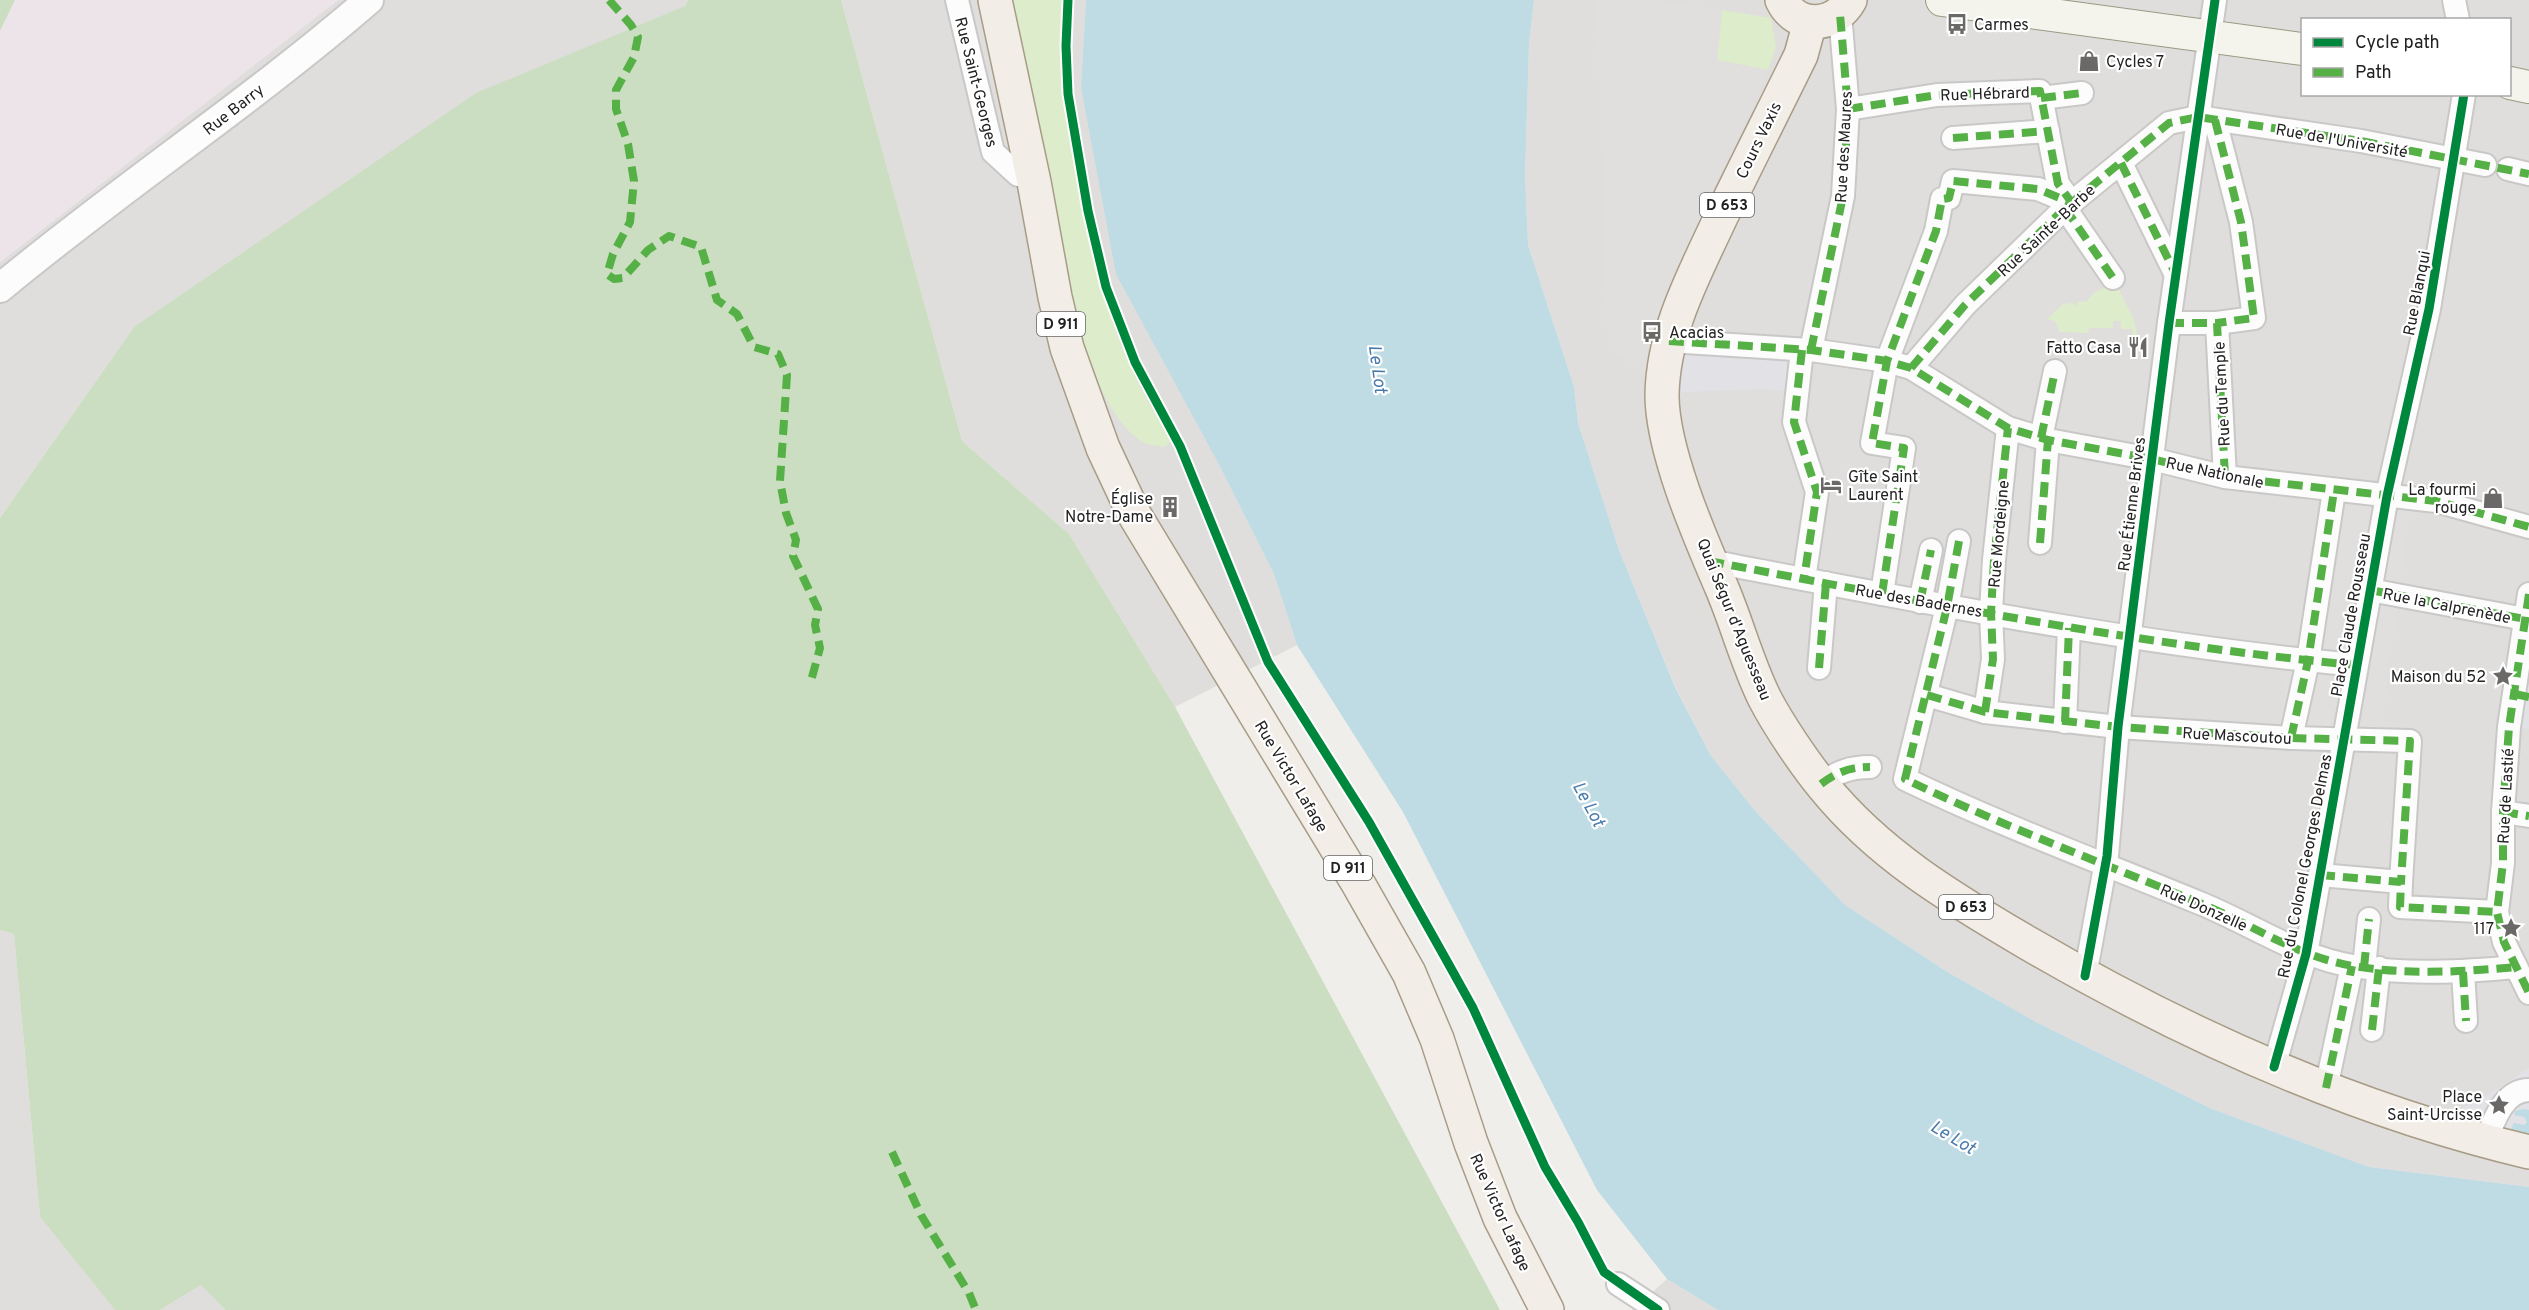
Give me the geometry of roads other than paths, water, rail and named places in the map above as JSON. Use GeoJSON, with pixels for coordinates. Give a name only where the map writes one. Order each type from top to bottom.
{"type":"FeatureCollection","features":[{"type":"Feature","properties":{"kind":"main road","name":"Rue Saint-Georges"},"geometry":{"type":"LineString","coordinates":[[995,0],[1067,348],[1103,448]]}},
{"type":"Feature","properties":{"kind":"main road"},"geometry":{"type":"LineString","coordinates":[[1782,0],[1790,12],[1833,12]]}},
{"type":"Feature","properties":{"kind":"main road"},"geometry":{"type":"LineString","coordinates":[[1942,0],[2301,49]]}},
{"type":"Feature","properties":{"kind":"main road","name":"Cours Vaxis"},"geometry":{"type":"LineString","coordinates":[[1662,393],[1669,341],[1694,274],[1801,55],[1833,12]]}},
{"type":"Feature","properties":{"kind":"main road"},"geometry":{"type":"LineString","coordinates":[[2511,82],[2529,87]]}},
{"type":"Feature","properties":{"kind":"main road","name":"Quai Ségur d'Aguesseau"},"geometry":{"type":"LineString","coordinates":[[1662,393],[1665,435],[1709,561],[1765,699],[1821,784],[1853,820],[1910,869],[1954,900],[2085,976],[2274,1067],[2326,1088],[2529,1152]]}},
{"type":"Feature","properties":{"kind":"main road","name":"Rue Victor Lafage"},"geometry":{"type":"LineString","coordinates":[[1103,448],[1134,514],[1359,885],[1409,973],[1437,1039],[1471,1143],[1500,1218],[1547,1310]]}},
{"type":"Feature","properties":{"kind":"street","name":"Rue Barry"},"geometry":{"type":"LineString","coordinates":[[0,288],[93,213],[215,124],[328,36],[369,0]]}},
{"type":"Feature","properties":{"kind":"street","name":"Rue Saint-Georges"},"geometry":{"type":"LineString","coordinates":[[957,0],[993,152],[1018,175],[1033,176]]}},
{"type":"Feature","properties":{"kind":"street","name":"Rue Étienne Brives"},"geometry":{"type":"LineString","coordinates":[[2085,976],[2106,866],[2118,727],[2175,273],[2207,118],[2209,36],[2215,0]]}},
{"type":"Feature","properties":{"kind":"street"},"geometry":{"type":"LineString","coordinates":[[2454,0],[2458,18]]}},
{"type":"Feature","properties":{"kind":"street","name":"Rue des Maures"},"geometry":{"type":"LineString","coordinates":[[1819,668],[1815,581],[1817,492],[1794,422],[1806,350],[1843,196],[1848,109],[1833,12]]}},
{"type":"Feature","properties":{"kind":"street","name":"Rue Hébrard"},"geometry":{"type":"LineString","coordinates":[[1848,109],[1937,95],[2040,91],[2058,184],[2113,278]]}},
{"type":"Feature","properties":{"kind":"street"},"geometry":{"type":"LineString","coordinates":[[2041,98],[2082,93]]}},
{"type":"Feature","properties":{"kind":"street","name":"Rue Blanqui"},"geometry":{"type":"LineString","coordinates":[[2387,496],[2429,309],[2455,161],[2464,96]]}},
{"type":"Feature","properties":{"kind":"street"},"geometry":{"type":"LineString","coordinates":[[2207,118],[2241,222],[2254,318],[2217,323]]}},
{"type":"Feature","properties":{"kind":"street","name":"Rue de l'Université"},"geometry":{"type":"LineString","coordinates":[[2207,118],[2361,141],[2485,165]]}},
{"type":"Feature","properties":{"kind":"street","name":"Rue Sainte-Barbe"},"geometry":{"type":"LineString","coordinates":[[1911,368],[1965,305],[2069,206],[2169,123],[2207,118]]}},
{"type":"Feature","properties":{"kind":"street"},"geometry":{"type":"LineString","coordinates":[[1953,138],[2048,131]]}},
{"type":"Feature","properties":{"kind":"street"},"geometry":{"type":"LineString","coordinates":[[2121,163],[2175,273]]}},
{"type":"Feature","properties":{"kind":"street"},"geometry":{"type":"LineString","coordinates":[[1882,594],[1904,448],[1872,443],[1887,361],[1936,231],[1942,199],[1949,198],[1953,181],[2038,189],[2069,206]]}},
{"type":"Feature","properties":{"kind":"street","name":"Rue du Temple"},"geometry":{"type":"LineString","coordinates":[[2169,323],[2217,323],[2225,477]]}},
{"type":"Feature","properties":{"kind":"street","name":"Rue Nationale"},"geometry":{"type":"LineString","coordinates":[[1669,341],[1806,350],[1887,361],[1911,368],[2008,428],[2045,439],[2152,459],[2225,477],[2436,501],[2529,527]]}},
{"type":"Feature","properties":{"kind":"street"},"geometry":{"type":"LineString","coordinates":[[2040,543],[2045,439],[2055,371]]}},
{"type":"Feature","properties":{"kind":"street","name":"Rue Mordeigne"},"geometry":{"type":"LineString","coordinates":[[1985,711],[1994,659],[1991,612],[2008,428]]}},
{"type":"Feature","properties":{"kind":"street"},"geometry":{"type":"LineString","coordinates":[[2291,738],[2301,661],[2334,491]]}},
{"type":"Feature","properties":{"kind":"street","name":"Place Claude Rousseau"},"geometry":{"type":"LineString","coordinates":[[2342,740],[2387,496]]}},
{"type":"Feature","properties":{"kind":"street"},"geometry":{"type":"LineString","coordinates":[[1927,695],[1959,541]]}},
{"type":"Feature","properties":{"kind":"street"},"geometry":{"type":"LineString","coordinates":[[1920,602],[1931,550]]}},
{"type":"Feature","properties":{"kind":"street","name":"Rue des Badernes"},"geometry":{"type":"LineString","coordinates":[[1709,561],[1947,607],[1991,612],[2129,638]]}},
{"type":"Feature","properties":{"kind":"street","name":"Rue la Calprenède"},"geometry":{"type":"LineString","coordinates":[[2370,590],[2525,619]]}},
{"type":"Feature","properties":{"kind":"street","name":"Rue de Lastié"},"geometry":{"type":"LineString","coordinates":[[2529,594],[2509,727],[2503,812],[2503,863],[2497,912],[2504,942],[2529,993]]}},
{"type":"Feature","properties":{"kind":"street"},"geometry":{"type":"LineString","coordinates":[[2065,722],[2069,628]]}},
{"type":"Feature","properties":{"kind":"street","name":"Place Claude Rousseau"},"geometry":{"type":"LineString","coordinates":[[2129,638],[2301,661],[2356,665]]}},
{"type":"Feature","properties":{"kind":"street","name":"Rue Mascoutou"},"geometry":{"type":"LineString","coordinates":[[1927,695],[1985,711],[2065,722],[2291,738],[2410,741],[2400,907],[2497,912]]}},
{"type":"Feature","properties":{"kind":"street","name":"Rue Donzelle"},"geometry":{"type":"LineString","coordinates":[[1927,695],[1905,779],[2106,866],[2204,905],[2306,954],[2365,967],[2463,972],[2516,967]]}},
{"type":"Feature","properties":{"kind":"street","name":"Rue du Colonel Georges Delmas"},"geometry":{"type":"LineString","coordinates":[[2274,1067],[2306,954],[2342,740]]}},
{"type":"Feature","properties":{"kind":"street"},"geometry":{"type":"LineString","coordinates":[[1821,784],[1835,774],[1856,767],[1870,767]]}},
{"type":"Feature","properties":{"kind":"street"},"geometry":{"type":"LineString","coordinates":[[2503,812],[2529,816]]}},
{"type":"Feature","properties":{"kind":"street"},"geometry":{"type":"LineString","coordinates":[[2320,875],[2401,882]]}},
{"type":"Feature","properties":{"kind":"street"},"geometry":{"type":"LineString","coordinates":[[2369,918],[2365,967],[2373,1030]]}},
{"type":"Feature","properties":{"kind":"street"},"geometry":{"type":"LineString","coordinates":[[2326,1088],[2365,967]]}},
{"type":"Feature","properties":{"kind":"street"},"geometry":{"type":"LineString","coordinates":[[2463,972],[2466,1021]]}},
{"type":"Feature","properties":{"kind":"street"},"geometry":{"type":"LineString","coordinates":[[2486,1140],[2500,1109],[2508,1099],[2519,1090],[2529,1090]]}},
{"type":"Feature","properties":{"kind":"street"},"geometry":{"type":"LineString","coordinates":[[1618,1284],[1658,1310]]}},
{"type":"Feature","properties":{"kind":"water","name":"Le Lot"},"geometry":{"type":"Polygon","coordinates":[[[1086,0],[1534,0],[1529,44],[1525,176],[1528,245],[1574,387],[1578,423],[1619,550],[1675,687],[1711,756],[1757,813],[1845,905],[1949,973],[2036,1022],[2212,1109],[2369,1167],[2529,1187],[2529,1310],[1718,1310],[1667,1279],[1597,1190],[1403,812],[1297,645],[1274,574],[1215,457],[1116,274],[1081,87],[1086,0]]]}},
{"type":"Feature","properties":{"kind":"water"},"geometry":{"type":"Polygon","coordinates":[[[2529,1110],[2529,1134],[2524,1135],[2517,1134],[2511,1129],[2514,1123],[2524,1125],[2527,1122],[2524,1117],[2514,1115],[2515,1111],[2529,1110]]]}},
{"type":"Feature","properties":{"kind":"place","name":"Carmes"},"geometry":{"type":"Point","coordinates":[1957,24]}},
{"type":"Feature","properties":{"kind":"place","name":"Cycles 7"},"geometry":{"type":"Point","coordinates":[2089,61]}},
{"type":"Feature","properties":{"kind":"place","name":"Acacias"},"geometry":{"type":"Point","coordinates":[1652,332]}},
{"type":"Feature","properties":{"kind":"place","name":"Fatto Casa"},"geometry":{"type":"Point","coordinates":[2138,347]}},
{"type":"Feature","properties":{"kind":"place","name":"Gîte Saint Laurent"},"geometry":{"type":"Point","coordinates":[1831,485]}},
{"type":"Feature","properties":{"kind":"place","name":"La fourmi rouge"},"geometry":{"type":"Point","coordinates":[2493,498]}},
{"type":"Feature","properties":{"kind":"place","name":"Église Notre-Dame"},"geometry":{"type":"Point","coordinates":[1170,507]}},
{"type":"Feature","properties":{"kind":"place","name":"Maison du 52"},"geometry":{"type":"Point","coordinates":[2503,676]}},
{"type":"Feature","properties":{"kind":"place","name":"117"},"geometry":{"type":"Point","coordinates":[2511,928]}},
{"type":"Feature","properties":{"kind":"place","name":"Place Saint-Urcisse"},"geometry":{"type":"Point","coordinates":[2499,1105]}}]}
